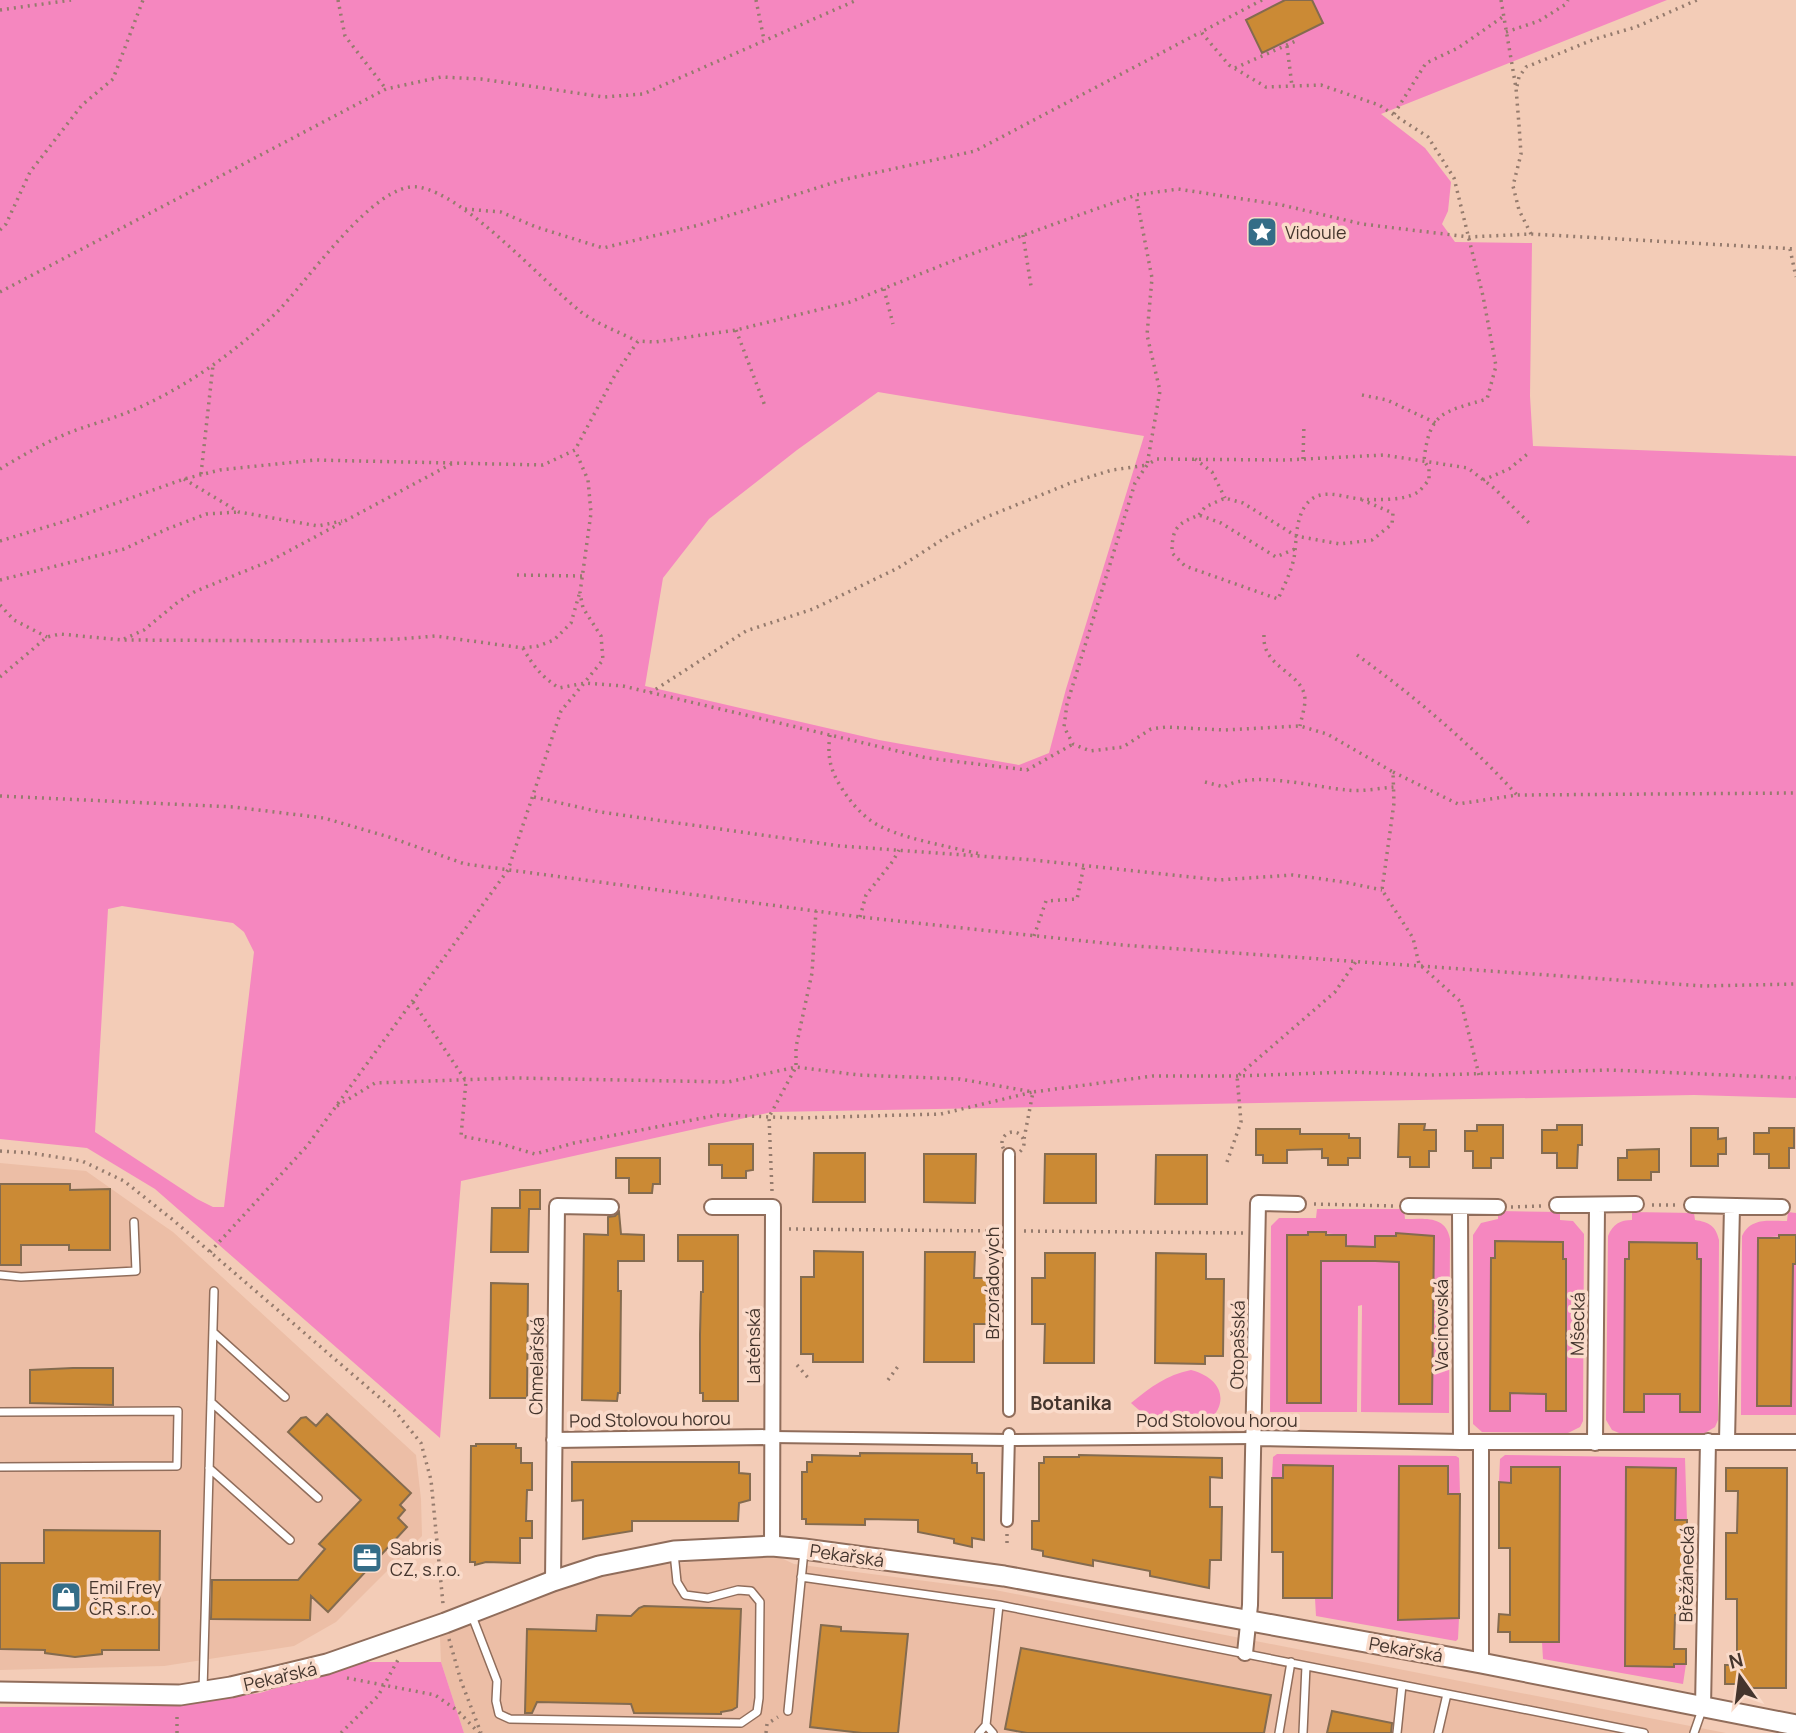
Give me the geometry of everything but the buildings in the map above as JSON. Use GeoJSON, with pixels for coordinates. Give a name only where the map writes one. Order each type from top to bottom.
{"type":"FeatureCollection","features":[{"type":"Feature","properties":{"kind":"street","name":"Brzorádových"},"geometry":{"type":"LineString","coordinates":[[1009,1154],[1009,1411]]}},
{"type":"Feature","properties":{"kind":"street","name":"Otopašská"},"geometry":{"type":"LineString","coordinates":[[1245,1653],[1250,1620],[1258,1203],[1298,1204]]}},
{"type":"Feature","properties":{"kind":"street"},"geometry":{"type":"LineString","coordinates":[[1557,1205],[1636,1204]]}},
{"type":"Feature","properties":{"kind":"street"},"geometry":{"type":"LineString","coordinates":[[1692,1205],[1782,1207]]}},
{"type":"Feature","properties":{"kind":"street","name":"Chmelařská"},"geometry":{"type":"LineString","coordinates":[[553,1581],[557,1206],[611,1207]]}},
{"type":"Feature","properties":{"kind":"street"},"geometry":{"type":"LineString","coordinates":[[1408,1206],[1499,1207]]}},
{"type":"Feature","properties":{"kind":"street","name":"Mšecká"},"geometry":{"type":"LineString","coordinates":[[1595,1443],[1597,1206]]}},
{"type":"Feature","properties":{"kind":"street"},"geometry":{"type":"LineString","coordinates":[[1727,1441],[1732,1206]]}},
{"type":"Feature","properties":{"kind":"street"},"geometry":{"type":"LineString","coordinates":[[712,1207],[773,1207]]}},
{"type":"Feature","properties":{"kind":"street","name":"Laténská"},"geometry":{"type":"LineString","coordinates":[[772,1546],[773,1207]]}},
{"type":"Feature","properties":{"kind":"street","name":"Vacínovská"},"geometry":{"type":"LineString","coordinates":[[1460,1207],[1461,1442]]}},
{"type":"Feature","properties":{"kind":"street"},"geometry":{"type":"LineString","coordinates":[[1007,1521],[1009,1437]]}},
{"type":"Feature","properties":{"kind":"street","name":"Pod Stolovou horou"},"geometry":{"type":"LineString","coordinates":[[554,1440],[1009,1437],[1595,1443],[1796,1442]]}},
{"type":"Feature","properties":{"kind":"street","name":"Břežánecká"},"geometry":{"type":"LineString","coordinates":[[1703,1707],[1708,1441]]}},
{"type":"Feature","properties":{"kind":"street"},"geometry":{"type":"LineString","coordinates":[[1481,1442],[1481,1663]]}},
{"type":"Feature","properties":{"kind":"street","name":"Pekařská"},"geometry":{"type":"LineString","coordinates":[[0,1692],[180,1695],[203,1692],[327,1664],[599,1566],[674,1551],[772,1546],[1004,1576],[1481,1663],[1796,1725]]}},
{"type":"Feature","properties":{"kind":"lane"},"geometry":{"type":"LineString","coordinates":[[0,1275],[21,1277],[136,1271],[134,1222]]}},
{"type":"Feature","properties":{"kind":"lane"},"geometry":{"type":"LineString","coordinates":[[203,1692],[214,1291]]}},
{"type":"Feature","properties":{"kind":"lane"},"geometry":{"type":"LineString","coordinates":[[213,1332],[285,1397]]}},
{"type":"Feature","properties":{"kind":"lane"},"geometry":{"type":"LineString","coordinates":[[211,1402],[318,1498]]}},
{"type":"Feature","properties":{"kind":"lane"},"geometry":{"type":"LineString","coordinates":[[0,1412],[178,1411],[177,1466],[0,1467]]}},
{"type":"Feature","properties":{"kind":"lane"},"geometry":{"type":"LineString","coordinates":[[209,1468],[290,1540]]}},
{"type":"Feature","properties":{"kind":"lane"},"geometry":{"type":"LineString","coordinates":[[788,1711],[804,1549]]}},
{"type":"Feature","properties":{"kind":"lane"},"geometry":{"type":"LineString","coordinates":[[471,1612],[497,1681],[496,1700],[499,1714],[510,1719],[741,1723],[757,1712],[760,1602],[751,1591],[738,1590],[708,1598],[685,1595],[677,1582],[674,1551]]}},
{"type":"Feature","properties":{"kind":"lane","name":"Pekařská"},"geometry":{"type":"LineString","coordinates":[[801,1577],[999,1605],[1644,1733]]}},
{"type":"Feature","properties":{"kind":"lane"},"geometry":{"type":"LineString","coordinates":[[979,1733],[986,1725],[999,1605]]}},
{"type":"Feature","properties":{"kind":"lane"},"geometry":{"type":"LineString","coordinates":[[1279,1733],[1291,1662]]}},
{"type":"Feature","properties":{"kind":"lane"},"geometry":{"type":"LineString","coordinates":[[1303,1733],[1307,1665]]}},
{"type":"Feature","properties":{"kind":"lane"},"geometry":{"type":"LineString","coordinates":[[1398,1733],[1402,1685]]}},
{"type":"Feature","properties":{"kind":"lane"},"geometry":{"type":"LineString","coordinates":[[1438,1733],[1447,1694]]}},
{"type":"Feature","properties":{"kind":"lane"},"geometry":{"type":"LineString","coordinates":[[1694,1733],[1703,1707]]}},
{"type":"Feature","properties":{"kind":"lane"},"geometry":{"type":"LineString","coordinates":[[986,1725],[993,1733]]}},
{"type":"Feature","properties":{"kind":"path"},"geometry":{"type":"LineString","coordinates":[[0,10],[71,0]]}},
{"type":"Feature","properties":{"kind":"path"},"geometry":{"type":"LineString","coordinates":[[0,230],[6,224],[30,172],[82,105],[113,79],[143,0]]}},
{"type":"Feature","properties":{"kind":"path"},"geometry":{"type":"LineString","coordinates":[[338,0],[345,36],[386,89]]}},
{"type":"Feature","properties":{"kind":"path"},"geometry":{"type":"LineString","coordinates":[[756,0],[764,40]]}},
{"type":"Feature","properties":{"kind":"path"},"geometry":{"type":"LineString","coordinates":[[0,292],[386,89],[440,77],[481,79],[604,97],[643,94],[857,0]]}},
{"type":"Feature","properties":{"kind":"path"},"geometry":{"type":"LineString","coordinates":[[465,209],[501,212],[536,227],[603,248],[699,225],[842,180],[975,151],[1262,0]]}},
{"type":"Feature","properties":{"kind":"path"},"geometry":{"type":"LineString","coordinates":[[1501,0],[1516,88],[1521,154],[1513,186],[1518,210],[1531,234]]}},
{"type":"Feature","properties":{"kind":"path"},"geometry":{"type":"LineString","coordinates":[[1506,32],[1539,21],[1568,0]]}},
{"type":"Feature","properties":{"kind":"path"},"geometry":{"type":"LineString","coordinates":[[1516,88],[1526,67],[1595,39],[1636,27],[1697,0]]}},
{"type":"Feature","properties":{"kind":"path"},"geometry":{"type":"LineString","coordinates":[[1394,114],[1426,63],[1458,48],[1504,16]]}},
{"type":"Feature","properties":{"kind":"path"},"geometry":{"type":"LineString","coordinates":[[1201,32],[1235,68],[1266,87],[1321,85],[1379,104],[1428,136],[1454,178],[1496,366],[1487,398],[1444,412],[1426,434],[1424,461],[1429,468],[1429,480],[1418,492],[1399,498],[1360,499]]}},
{"type":"Feature","properties":{"kind":"path"},"geometry":{"type":"LineString","coordinates":[[1235,68],[1298,40]]}},
{"type":"Feature","properties":{"kind":"path"},"geometry":{"type":"LineString","coordinates":[[1287,46],[1292,86]]}},
{"type":"Feature","properties":{"kind":"path"},"geometry":{"type":"LineString","coordinates":[[0,469],[31,450],[71,432],[128,412],[224,358],[276,313],[360,216],[385,196],[415,186],[439,192],[465,209],[583,313],[638,341],[655,342],[736,330],[850,302],[1023,235],[1136,195],[1178,189],[1282,205],[1362,224],[1469,237],[1531,234],[1796,249]]}},
{"type":"Feature","properties":{"kind":"path"},"geometry":{"type":"LineString","coordinates":[[1136,195],[1152,278],[1147,335],[1160,391],[1147,464],[1136,482],[1067,704],[1065,727],[1073,744],[1090,751],[1123,747],[1151,729],[1166,727],[1224,730],[1300,726],[1327,734],[1393,772],[1458,804],[1517,795],[1796,793]]}},
{"type":"Feature","properties":{"kind":"path"},"geometry":{"type":"LineString","coordinates":[[1023,235],[1031,286]]}},
{"type":"Feature","properties":{"kind":"path"},"geometry":{"type":"LineString","coordinates":[[1790,249],[1796,277]]}},
{"type":"Feature","properties":{"kind":"path"},"geometry":{"type":"LineString","coordinates":[[884,289],[893,324]]}},
{"type":"Feature","properties":{"kind":"path"},"geometry":{"type":"LineString","coordinates":[[736,330],[765,406]]}},
{"type":"Feature","properties":{"kind":"path"},"geometry":{"type":"LineString","coordinates":[[0,541],[69,520],[184,479],[220,470],[314,460],[543,465],[575,450],[615,375],[638,341]]}},
{"type":"Feature","properties":{"kind":"path"},"geometry":{"type":"LineString","coordinates":[[201,474],[213,365]]}},
{"type":"Feature","properties":{"kind":"path"},"geometry":{"type":"LineString","coordinates":[[1362,396],[1387,400],[1436,423]]}},
{"type":"Feature","properties":{"kind":"path"},"geometry":{"type":"LineString","coordinates":[[1303,459],[1304,424]]}},
{"type":"Feature","properties":{"kind":"path"},"geometry":{"type":"LineString","coordinates":[[0,677],[47,637],[60,634],[122,639],[328,640],[435,636],[523,648],[554,640],[571,623],[580,593],[591,513],[588,480],[575,450]]}},
{"type":"Feature","properties":{"kind":"path"},"geometry":{"type":"LineString","coordinates":[[1483,480],[1508,470],[1530,452]]}},
{"type":"Feature","properties":{"kind":"path"},"geometry":{"type":"LineString","coordinates":[[650,693],[746,631],[813,609],[898,568],[948,536],[984,518],[1073,482],[1112,470],[1147,464],[1157,459],[1303,459],[1384,455],[1468,468],[1495,489],[1530,524]]}},
{"type":"Feature","properties":{"kind":"path"},"geometry":{"type":"LineString","coordinates":[[1195,459],[1212,472],[1225,498]]}},
{"type":"Feature","properties":{"kind":"path"},"geometry":{"type":"LineString","coordinates":[[122,639],[144,630],[178,602],[196,592],[270,561],[457,462]]}},
{"type":"Feature","properties":{"kind":"path"},"geometry":{"type":"LineString","coordinates":[[184,479],[239,512]]}},
{"type":"Feature","properties":{"kind":"path"},"geometry":{"type":"LineString","coordinates":[[1225,498],[1205,508],[1199,515],[1182,521],[1172,535],[1172,553],[1185,566],[1278,599],[1290,572],[1295,549],[1296,536],[1297,526],[1306,505],[1320,494],[1339,494],[1360,499],[1393,513],[1392,524],[1372,540],[1340,544],[1296,536],[1243,503],[1225,498]]}},
{"type":"Feature","properties":{"kind":"path"},"geometry":{"type":"LineString","coordinates":[[0,580],[124,549],[167,528],[206,514],[239,512],[318,526],[348,520]]}},
{"type":"Feature","properties":{"kind":"path"},"geometry":{"type":"LineString","coordinates":[[1199,515],[1221,523],[1276,557],[1295,549]]}},
{"type":"Feature","properties":{"kind":"path"},"geometry":{"type":"LineString","coordinates":[[517,575],[582,576]]}},
{"type":"Feature","properties":{"kind":"path"},"geometry":{"type":"LineString","coordinates":[[210,1252],[307,1146],[508,870],[561,711],[603,660],[601,636],[583,608],[580,593]]}},
{"type":"Feature","properties":{"kind":"path"},"geometry":{"type":"LineString","coordinates":[[0,606],[14,620],[47,637]]}},
{"type":"Feature","properties":{"kind":"path"},"geometry":{"type":"LineString","coordinates":[[1265,635],[1264,647],[1268,654],[1303,690],[1305,702],[1300,726]]}},
{"type":"Feature","properties":{"kind":"path"},"geometry":{"type":"LineString","coordinates":[[523,648],[533,667],[559,688],[585,683],[623,686],[927,758],[1027,770],[1073,744]]}},
{"type":"Feature","properties":{"kind":"path"},"geometry":{"type":"LineString","coordinates":[[1357,655],[1482,759],[1517,795]]}},
{"type":"Feature","properties":{"kind":"path"},"geometry":{"type":"LineString","coordinates":[[830,735],[827,755],[837,781],[850,802],[871,822],[898,833],[990,857]]}},
{"type":"Feature","properties":{"kind":"path"},"geometry":{"type":"LineString","coordinates":[[1393,772],[1395,787],[1382,890],[1413,938],[1419,964],[1461,1002],[1479,1075]]}},
{"type":"Feature","properties":{"kind":"path"},"geometry":{"type":"LineString","coordinates":[[1205,782],[1224,787],[1235,780],[1277,781],[1350,791],[1395,787]]}},
{"type":"Feature","properties":{"kind":"path"},"geometry":{"type":"LineString","coordinates":[[0,796],[234,807],[324,818],[389,836],[465,864],[860,917],[1034,936],[1122,945],[1703,986],[1796,984]]}},
{"type":"Feature","properties":{"kind":"path"},"geometry":{"type":"LineString","coordinates":[[534,797],[600,812],[840,846],[1084,865],[1218,880],[1293,875],[1382,890]]}},
{"type":"Feature","properties":{"kind":"path"},"geometry":{"type":"LineString","coordinates":[[860,917],[866,895],[899,850]]}},
{"type":"Feature","properties":{"kind":"path"},"geometry":{"type":"LineString","coordinates":[[1034,936],[1046,901],[1077,899],[1084,865]]}},
{"type":"Feature","properties":{"kind":"path"},"geometry":{"type":"LineString","coordinates":[[773,1207],[769,1117],[796,1067],[796,1046],[812,973],[816,911]]}},
{"type":"Feature","properties":{"kind":"path"},"geometry":{"type":"LineString","coordinates":[[1237,1076],[1335,992],[1357,960]]}},
{"type":"Feature","properties":{"kind":"path"},"geometry":{"type":"LineString","coordinates":[[413,1002],[466,1081],[461,1136],[535,1154],[574,1143],[718,1115],[769,1117],[941,1114],[1032,1092],[1153,1076],[1349,1072],[1479,1075],[1610,1070],[1796,1078]]}},
{"type":"Feature","properties":{"kind":"path"},"geometry":{"type":"LineString","coordinates":[[337,1106],[375,1083],[515,1078],[728,1082],[796,1067],[859,1075],[960,1079],[1032,1092]]}},
{"type":"Feature","properties":{"kind":"path"},"geometry":{"type":"LineString","coordinates":[[1227,1162],[1241,1122],[1237,1076]]}},
{"type":"Feature","properties":{"kind":"path"},"geometry":{"type":"LineString","coordinates":[[1024,1139],[1032,1092]]}},
{"type":"Feature","properties":{"kind":"path"},"geometry":{"type":"LineString","coordinates":[[0,1151],[82,1161],[124,1181],[394,1410],[421,1443],[431,1480],[445,1623],[461,1681],[480,1733]]}},
{"type":"Feature","properties":{"kind":"path"},"geometry":{"type":"LineString","coordinates":[[1298,1204],[1408,1206]]}},
{"type":"Feature","properties":{"kind":"path"},"geometry":{"type":"LineString","coordinates":[[1636,1204],[1692,1205]]}},
{"type":"Feature","properties":{"kind":"path"},"geometry":{"type":"LineString","coordinates":[[1499,1207],[1557,1205]]}},
{"type":"Feature","properties":{"kind":"path"},"geometry":{"type":"LineString","coordinates":[[797,1365],[810,1380]]}},
{"type":"Feature","properties":{"kind":"path"},"geometry":{"type":"LineString","coordinates":[[888,1380],[899,1366]]}},
{"type":"Feature","properties":{"kind":"path"},"geometry":{"type":"LineString","coordinates":[[341,1733],[378,1696],[412,1635]]}},
{"type":"Feature","properties":{"kind":"path"},"geometry":{"type":"LineString","coordinates":[[327,1664],[333,1675],[435,1695],[458,1711],[480,1733]]}},
{"type":"Feature","properties":{"kind":"path"},"geometry":{"type":"LineString","coordinates":[[766,1733],[767,1724],[788,1711]]}},
{"type":"Feature","properties":{"kind":"shaded area"},"geometry":{"type":"Polygon","coordinates":[[[0,0],[1285,0],[1246,20],[1263,53],[1323,23],[1312,0],[1667,0],[1381,114],[1425,148],[1451,182],[1448,211],[1442,224],[1455,242],[1532,243],[1530,396],[1533,446],[1796,456],[1796,1098],[1694,1095],[772,1112],[461,1181],[440,1438],[155,1189],[87,1148],[0,1139],[0,0]],[[878,392],[797,450],[709,519],[663,578],[645,686],[879,740],[1019,765],[1049,753],[1144,436],[878,392]],[[122,906],[108,909],[95,1132],[197,1199],[213,1207],[224,1207],[254,952],[244,932],[233,923],[122,906]]]}},
{"type":"Feature","properties":{"kind":"shaded area"},"geometry":{"type":"Polygon","coordinates":[[[0,1163],[86,1171],[173,1232],[416,1455],[422,1536],[336,1622],[294,1646],[164,1666],[0,1670],[0,1163]]]}},
{"type":"Feature","properties":{"kind":"shaded area"},"geometry":{"type":"Polygon","coordinates":[[[1317,1209],[1404,1209],[1405,1219],[1433,1220],[1448,1231],[1449,1413],[1361,1412],[1362,1305],[1358,1306],[1357,1412],[1270,1412],[1271,1226],[1279,1218],[1316,1218],[1317,1209]],[[1308,1232],[1308,1235],[1287,1235],[1287,1261],[1346,1261],[1346,1235],[1308,1232]],[[1396,1233],[1396,1236],[1375,1236],[1375,1247],[1370,1248],[1370,1261],[1433,1262],[1433,1236],[1396,1233]],[[1321,1288],[1286,1309],[1287,1403],[1320,1403],[1321,1288]],[[1399,1288],[1399,1404],[1432,1404],[1434,1310],[1399,1288]]]}},
{"type":"Feature","properties":{"kind":"shaded area"},"geometry":{"type":"Polygon","coordinates":[[[1498,1211],[1560,1212],[1560,1220],[1573,1221],[1584,1234],[1583,1421],[1580,1427],[1568,1433],[1482,1432],[1473,1424],[1473,1235],[1481,1223],[1498,1219],[1498,1211]]]}},
{"type":"Feature","properties":{"kind":"shaded area"},"geometry":{"type":"Polygon","coordinates":[[[1632,1212],[1694,1213],[1695,1220],[1711,1226],[1718,1235],[1718,1420],[1715,1427],[1705,1433],[1619,1433],[1612,1430],[1606,1420],[1608,1236],[1617,1224],[1632,1220],[1632,1212]]]}},
{"type":"Feature","properties":{"kind":"shaded area"},"geometry":{"type":"Polygon","coordinates":[[[1788,1212],[1796,1213],[1796,1235],[1758,1238],[1758,1263],[1796,1264],[1796,1415],[1741,1415],[1742,1236],[1755,1223],[1787,1221],[1788,1212]],[[1792,1290],[1757,1312],[1758,1406],[1791,1406],[1792,1290]]]}},
{"type":"Feature","properties":{"kind":"shaded area"},"geometry":{"type":"Polygon","coordinates":[[[1191,1370],[1210,1379],[1219,1392],[1219,1405],[1212,1418],[1198,1426],[1178,1428],[1156,1421],[1131,1403],[1166,1378],[1191,1370]]]}},
{"type":"Feature","properties":{"kind":"shaded area"},"geometry":{"type":"Polygon","coordinates":[[[1277,1454],[1459,1458],[1460,1494],[1447,1493],[1448,1466],[1399,1466],[1398,1476],[1398,1620],[1459,1618],[1456,1641],[1316,1616],[1315,1598],[1332,1598],[1333,1466],[1284,1465],[1283,1478],[1272,1478],[1273,1457],[1277,1454]]]}},
{"type":"Feature","properties":{"kind":"shaded area"},"geometry":{"type":"Polygon","coordinates":[[[1505,1455],[1685,1458],[1687,1520],[1674,1519],[1675,1468],[1626,1468],[1625,1666],[1674,1667],[1674,1664],[1686,1664],[1683,1684],[1543,1659],[1542,1642],[1559,1641],[1560,1468],[1511,1467],[1511,1483],[1499,1482],[1500,1459],[1505,1455]]]}},
{"type":"Feature","properties":{"kind":"shaded area"},"geometry":{"type":"Polygon","coordinates":[[[734,1558],[781,1558],[794,1564],[995,1590],[1726,1733],[464,1733],[441,1662],[440,1637],[479,1617],[590,1580],[651,1566],[734,1558]]]}},
{"type":"Feature","properties":{"kind":"shaded area"},"geometry":{"type":"Polygon","coordinates":[[[360,1662],[441,1662],[464,1733],[0,1733],[0,1707],[166,1706],[260,1693],[360,1662]]]}},
{"type":"Feature","properties":{"kind":"place","name":"Vidoule"},"geometry":{"type":"Point","coordinates":[1262,232]}},
{"type":"Feature","properties":{"kind":"place","name":"Sabris CZ, s.r.o."},"geometry":{"type":"Point","coordinates":[367,1558]}},
{"type":"Feature","properties":{"kind":"place","name":"Emil Frey ČR s.r.o."},"geometry":{"type":"Point","coordinates":[66,1597]}},
{"type":"Feature","properties":{"kind":"district","name":"Botanika"},"geometry":{"type":"Point","coordinates":[1071,1403]}}]}
